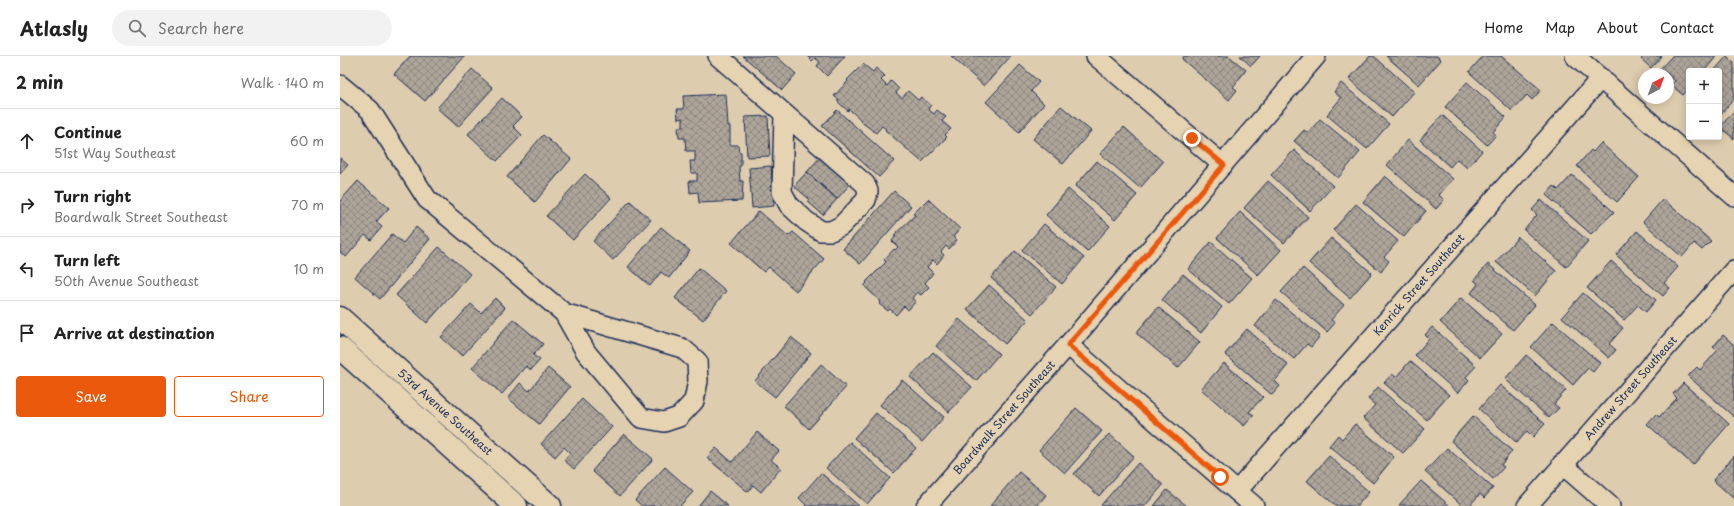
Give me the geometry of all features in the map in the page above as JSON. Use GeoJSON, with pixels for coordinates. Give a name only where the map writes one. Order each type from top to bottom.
{"type":"FeatureCollection","features":[{"type":"Feature","properties":{"kind":"street"},"geometry":{"type":"LineString","coordinates":[[718,56],[865,184],[868,191],[866,200],[841,226],[831,231],[821,231],[806,221],[789,204],[782,192],[784,114]]}},
{"type":"Feature","properties":{"kind":"street"},"geometry":{"type":"LineString","coordinates":[[1096,56],[1224,165]]}},
{"type":"Feature","properties":{"kind":"street","name":"Boardwalk Street Southeast"},"geometry":{"type":"LineString","coordinates":[[926,506],[1224,165],[1316,56]]}},
{"type":"Feature","properties":{"kind":"street"},"geometry":{"type":"LineString","coordinates":[[1575,56],[1734,196]]}},
{"type":"Feature","properties":{"kind":"street","name":"Kenrick Street Southeast"},"geometry":{"type":"LineString","coordinates":[[1237,491],[1601,78]]}},
{"type":"Feature","properties":{"kind":"street"},"geometry":{"type":"LineString","coordinates":[[340,85],[370,110],[427,199],[564,312],[586,352],[641,418],[664,422],[679,417],[694,401],[698,381],[697,361],[682,348],[564,312]]}},
{"type":"Feature","properties":{"kind":"street","name":"Andrew Street Southeast"},"geometry":{"type":"LineString","coordinates":[[1527,506],[1562,464],[1734,270]]}},
{"type":"Feature","properties":{"kind":"street","name":"53rd Avenue Southeast"},"geometry":{"type":"LineString","coordinates":[[340,318],[550,506]]}},
{"type":"Feature","properties":{"kind":"street"},"geometry":{"type":"LineString","coordinates":[[1068,345],[1254,506]]}},
{"type":"Feature","properties":{"kind":"street","name":"53rd Avenue Southeast"},"geometry":{"type":"LineString","coordinates":[[340,348],[516,506]]}},
{"type":"Feature","properties":{"kind":"street"},"geometry":{"type":"LineString","coordinates":[[1562,464],[1610,506]]}},
{"type":"Feature","properties":{"kind":"building"},"geometry":{"type":"Polygon","coordinates":[[[410,56],[465,56],[425,101],[394,74],[410,56]]]}},
{"type":"Feature","properties":{"kind":"building"},"geometry":{"type":"Polygon","coordinates":[[[743,56],[776,56],[796,74],[782,90],[743,56]]]}},
{"type":"Feature","properties":{"kind":"building"},"geometry":{"type":"Polygon","coordinates":[[[807,56],[845,56],[827,76],[817,66],[820,62],[815,58],[812,61],[807,56]]]}},
{"type":"Feature","properties":{"kind":"building"},"geometry":{"type":"Polygon","coordinates":[[[951,56],[1009,56],[1010,57],[984,86],[951,56]]]}},
{"type":"Feature","properties":{"kind":"building"},"geometry":{"type":"Polygon","coordinates":[[[1184,56],[1229,56],[1246,70],[1233,87],[1237,90],[1229,100],[1182,59],[1184,56]]]}},
{"type":"Feature","properties":{"kind":"building"},"geometry":{"type":"Polygon","coordinates":[[[1240,56],[1260,56],[1251,66],[1240,56]]]}},
{"type":"Feature","properties":{"kind":"building"},"geometry":{"type":"Polygon","coordinates":[[[1370,56],[1374,56],[1414,92],[1392,117],[1349,79],[1370,56]]]}},
{"type":"Feature","properties":{"kind":"building"},"geometry":{"type":"Polygon","coordinates":[[[1386,56],[1437,56],[1441,60],[1419,85],[1386,56]]]}},
{"type":"Feature","properties":{"kind":"building"},"geometry":{"type":"Polygon","coordinates":[[[1483,56],[1501,56],[1541,90],[1532,100],[1527,95],[1512,111],[1469,72],[1483,56]]]}},
{"type":"Feature","properties":{"kind":"building"},"geometry":{"type":"Polygon","coordinates":[[[1644,56],[1662,56],[1651,68],[1641,59],[1644,56]]]}},
{"type":"Feature","properties":{"kind":"building"},"geometry":{"type":"Polygon","coordinates":[[[1672,56],[1717,56],[1707,68],[1686,68],[1686,92],[1683,95],[1674,88],[1674,68],[1661,68],[1672,56]]]}},
{"type":"Feature","properties":{"kind":"building"},"geometry":{"type":"Polygon","coordinates":[[[1727,56],[1734,63],[1734,99],[1722,113],[1722,68],[1717,68],[1727,56]]]}},
{"type":"Feature","properties":{"kind":"building"},"geometry":{"type":"Polygon","coordinates":[[[863,64],[873,72],[876,68],[885,76],[881,80],[887,86],[891,81],[899,89],[896,93],[902,98],[908,91],[918,100],[921,97],[931,105],[928,109],[934,114],[937,110],[946,117],[942,121],[951,129],[945,135],[947,137],[922,162],[882,126],[876,133],[860,121],[861,120],[849,109],[848,111],[837,101],[839,100],[834,96],[863,64]]]}},
{"type":"Feature","properties":{"kind":"building"},"geometry":{"type":"Polygon","coordinates":[[[1020,65],[1039,82],[1031,91],[1044,104],[1019,132],[986,102],[1020,65]]]}},
{"type":"Feature","properties":{"kind":"building"},"geometry":{"type":"Polygon","coordinates":[[[472,69],[493,88],[458,127],[437,108],[472,69]]]}},
{"type":"Feature","properties":{"kind":"building"},"geometry":{"type":"Polygon","coordinates":[[[1467,82],[1506,117],[1493,132],[1496,135],[1487,145],[1445,107],[1467,82]]]}},
{"type":"Feature","properties":{"kind":"building"},"geometry":{"type":"Polygon","coordinates":[[[1341,83],[1389,124],[1367,149],[1327,115],[1341,98],[1334,92],[1341,83]]]}},
{"type":"Feature","properties":{"kind":"building"},"geometry":{"type":"Polygon","coordinates":[[[726,94],[728,126],[730,126],[730,145],[738,145],[739,152],[741,152],[741,166],[739,166],[740,181],[743,181],[742,201],[699,203],[698,192],[690,193],[689,181],[697,181],[697,173],[691,173],[690,161],[695,161],[695,151],[686,151],[685,138],[679,138],[678,127],[683,127],[683,118],[678,119],[677,109],[684,109],[683,96],[726,94]]]}},
{"type":"Feature","properties":{"kind":"building"},"geometry":{"type":"Polygon","coordinates":[[[502,98],[522,117],[513,126],[522,135],[497,161],[468,134],[502,98]]]}},
{"type":"Feature","properties":{"kind":"building"},"geometry":{"type":"Polygon","coordinates":[[[1061,106],[1091,131],[1063,164],[1033,139],[1061,106]]]}},
{"type":"Feature","properties":{"kind":"building"},"geometry":{"type":"Polygon","coordinates":[[[837,110],[894,161],[879,177],[822,126],[837,110]]]}},
{"type":"Feature","properties":{"kind":"building"},"geometry":{"type":"Polygon","coordinates":[[[1734,111],[1734,139],[1722,129],[1722,125],[1734,111]]]}},
{"type":"Feature","properties":{"kind":"building"},"geometry":{"type":"Polygon","coordinates":[[[1442,115],[1482,151],[1467,168],[1457,159],[1450,167],[1420,140],[1442,115]]]}},
{"type":"Feature","properties":{"kind":"building"},"geometry":{"type":"Polygon","coordinates":[[[768,116],[770,156],[747,157],[745,117],[768,116]]]}},
{"type":"Feature","properties":{"kind":"building"},"geometry":{"type":"Polygon","coordinates":[[[1320,119],[1360,152],[1338,178],[1294,141],[1304,130],[1308,133],[1320,119]]]}},
{"type":"Feature","properties":{"kind":"building"},"geometry":{"type":"Polygon","coordinates":[[[1124,127],[1163,162],[1140,188],[1100,154],[1124,127]]]}},
{"type":"Feature","properties":{"kind":"building"},"geometry":{"type":"Polygon","coordinates":[[[543,135],[571,159],[535,202],[507,177],[543,135]]]}},
{"type":"Feature","properties":{"kind":"building"},"geometry":{"type":"Polygon","coordinates":[[[1408,140],[1453,179],[1439,195],[1444,200],[1436,209],[1387,165],[1408,140]]]}},
{"type":"Feature","properties":{"kind":"building"},"geometry":{"type":"Polygon","coordinates":[[[1601,143],[1639,177],[1617,202],[1577,166],[1591,150],[1593,152],[1601,143]]]}},
{"type":"Feature","properties":{"kind":"building"},"geometry":{"type":"Polygon","coordinates":[[[1294,150],[1333,186],[1310,211],[1271,175],[1294,150]]]}},
{"type":"Feature","properties":{"kind":"building"},"geometry":{"type":"Polygon","coordinates":[[[821,156],[851,183],[837,199],[807,172],[821,156]]]}},
{"type":"Feature","properties":{"kind":"building"},"geometry":{"type":"Polygon","coordinates":[[[340,158],[348,165],[340,174],[340,158]]]}},
{"type":"Feature","properties":{"kind":"building"},"geometry":{"type":"Polygon","coordinates":[[[1097,161],[1137,195],[1115,220],[1075,186],[1097,161]]]}},
{"type":"Feature","properties":{"kind":"building"},"geometry":{"type":"Polygon","coordinates":[[[771,166],[774,206],[752,208],[749,168],[771,166]]]}},
{"type":"Feature","properties":{"kind":"building"},"geometry":{"type":"Polygon","coordinates":[[[807,172],[837,199],[823,215],[807,201],[809,199],[794,186],[807,172]]]}},
{"type":"Feature","properties":{"kind":"building"},"geometry":{"type":"Polygon","coordinates":[[[585,174],[611,198],[573,240],[546,216],[585,174]]]}},
{"type":"Feature","properties":{"kind":"building"},"geometry":{"type":"Polygon","coordinates":[[[1572,175],[1614,212],[1591,234],[1546,195],[1554,186],[1558,190],[1572,175]]]}},
{"type":"Feature","properties":{"kind":"building"},"geometry":{"type":"Polygon","coordinates":[[[1385,176],[1426,211],[1404,237],[1363,202],[1385,176]]]}},
{"type":"Feature","properties":{"kind":"building"},"geometry":{"type":"Polygon","coordinates":[[[358,181],[389,208],[376,222],[382,227],[371,240],[365,235],[346,257],[340,252],[340,201],[358,181]]]}},
{"type":"Feature","properties":{"kind":"building"},"geometry":{"type":"Polygon","coordinates":[[[1268,181],[1308,217],[1284,243],[1244,208],[1268,181]]]}},
{"type":"Feature","properties":{"kind":"building"},"geometry":{"type":"Polygon","coordinates":[[[1068,189],[1110,226],[1087,252],[1046,215],[1068,189]]]}},
{"type":"Feature","properties":{"kind":"building"},"geometry":{"type":"Polygon","coordinates":[[[894,191],[911,206],[860,264],[843,249],[894,191]]]}},
{"type":"Feature","properties":{"kind":"building"},"geometry":{"type":"Polygon","coordinates":[[[928,199],[960,229],[953,237],[957,240],[949,249],[946,246],[941,252],[944,255],[937,264],[933,260],[927,267],[933,273],[925,283],[929,287],[921,295],[917,292],[912,298],[916,301],[908,310],[904,306],[896,315],[890,309],[888,311],[879,304],[881,302],[864,286],[867,283],[866,282],[886,262],[884,260],[894,249],[895,250],[898,247],[892,241],[896,236],[894,235],[915,215],[913,214],[928,199]]]}},
{"type":"Feature","properties":{"kind":"building"},"geometry":{"type":"Polygon","coordinates":[[[1663,199],[1711,241],[1702,250],[1694,243],[1682,257],[1643,222],[1663,199]]]}},
{"type":"Feature","properties":{"kind":"building"},"geometry":{"type":"Polygon","coordinates":[[[1541,200],[1588,241],[1566,267],[1524,230],[1537,215],[1532,210],[1541,200]]]}},
{"type":"Feature","properties":{"kind":"building"},"geometry":{"type":"Polygon","coordinates":[[[630,201],[651,220],[613,260],[593,241],[630,201]]]}},
{"type":"Feature","properties":{"kind":"building"},"geometry":{"type":"Polygon","coordinates":[[[1356,204],[1398,241],[1384,257],[1389,261],[1381,272],[1333,230],[1356,204]]]}},
{"type":"Feature","properties":{"kind":"building"},"geometry":{"type":"Polygon","coordinates":[[[759,211],[788,236],[793,232],[824,259],[796,291],[769,267],[764,272],[731,243],[759,211]]]}},
{"type":"Feature","properties":{"kind":"building"},"geometry":{"type":"Polygon","coordinates":[[[1240,212],[1281,250],[1258,275],[1217,238],[1240,212]]]}},
{"type":"Feature","properties":{"kind":"building"},"geometry":{"type":"Polygon","coordinates":[[[1044,224],[1084,258],[1062,284],[1022,250],[1044,224]]]}},
{"type":"Feature","properties":{"kind":"building"},"geometry":{"type":"Polygon","coordinates":[[[416,227],[430,239],[380,299],[355,277],[392,234],[403,243],[416,227]]]}},
{"type":"Feature","properties":{"kind":"building"},"geometry":{"type":"Polygon","coordinates":[[[661,227],[690,251],[669,278],[661,272],[650,286],[628,267],[661,227]]]}},
{"type":"Feature","properties":{"kind":"building"},"geometry":{"type":"Polygon","coordinates":[[[1637,231],[1678,267],[1664,283],[1670,288],[1663,296],[1616,255],[1637,231]]]}},
{"type":"Feature","properties":{"kind":"building"},"geometry":{"type":"Polygon","coordinates":[[[1518,237],[1556,271],[1535,296],[1496,262],[1518,237]]]}},
{"type":"Feature","properties":{"kind":"building"},"geometry":{"type":"Polygon","coordinates":[[[1331,238],[1372,273],[1350,298],[1309,263],[1331,238]]]}},
{"type":"Feature","properties":{"kind":"building"},"geometry":{"type":"Polygon","coordinates":[[[1211,242],[1252,278],[1229,304],[1188,269],[1211,242]]]}},
{"type":"Feature","properties":{"kind":"building"},"geometry":{"type":"Polygon","coordinates":[[[439,247],[470,274],[427,323],[396,295],[439,247]]]}},
{"type":"Feature","properties":{"kind":"building"},"geometry":{"type":"Polygon","coordinates":[[[1015,251],[1056,287],[1032,314],[991,278],[1015,251]]]}},
{"type":"Feature","properties":{"kind":"building"},"geometry":{"type":"Polygon","coordinates":[[[1611,261],[1656,300],[1646,312],[1638,305],[1624,320],[1587,288],[1611,261]]]}},
{"type":"Feature","properties":{"kind":"building"},"geometry":{"type":"Polygon","coordinates":[[[1488,264],[1535,305],[1513,330],[1471,293],[1478,284],[1474,280],[1488,264]]]}},
{"type":"Feature","properties":{"kind":"building"},"geometry":{"type":"Polygon","coordinates":[[[699,268],[726,291],[703,320],[675,298],[699,268]]]}},
{"type":"Feature","properties":{"kind":"building"},"geometry":{"type":"Polygon","coordinates":[[[1303,268],[1344,305],[1331,320],[1335,323],[1327,332],[1281,292],[1303,268]]]}},
{"type":"Feature","properties":{"kind":"building"},"geometry":{"type":"Polygon","coordinates":[[[1183,274],[1222,307],[1201,333],[1162,300],[1183,274]]]}},
{"type":"Feature","properties":{"kind":"building"},"geometry":{"type":"Polygon","coordinates":[[[989,285],[1028,320],[1005,344],[967,309],[989,285]]]}},
{"type":"Feature","properties":{"kind":"building"},"geometry":{"type":"Polygon","coordinates":[[[1583,293],[1623,328],[1609,344],[1616,350],[1609,358],[1562,317],[1583,293]]]}},
{"type":"Feature","properties":{"kind":"building"},"geometry":{"type":"Polygon","coordinates":[[[495,298],[505,308],[462,356],[441,337],[471,304],[481,313],[495,298]]]}},
{"type":"Feature","properties":{"kind":"building"},"geometry":{"type":"Polygon","coordinates":[[[1461,298],[1502,334],[1480,358],[1440,322],[1461,298]]]}},
{"type":"Feature","properties":{"kind":"building"},"geometry":{"type":"Polygon","coordinates":[[[1276,300],[1320,336],[1311,347],[1307,344],[1294,359],[1255,326],[1276,300]]]}},
{"type":"Feature","properties":{"kind":"building"},"geometry":{"type":"Polygon","coordinates":[[[1158,307],[1200,342],[1178,368],[1136,333],[1158,307]]]}},
{"type":"Feature","properties":{"kind":"building"},"geometry":{"type":"Polygon","coordinates":[[[513,319],[543,344],[533,355],[540,360],[531,370],[526,366],[502,394],[472,368],[513,319]]]}},
{"type":"Feature","properties":{"kind":"building"},"geometry":{"type":"Polygon","coordinates":[[[959,319],[999,354],[976,381],[936,346],[959,319]]]}},
{"type":"Feature","properties":{"kind":"building"},"geometry":{"type":"Polygon","coordinates":[[[1553,322],[1600,363],[1593,372],[1588,368],[1573,385],[1531,347],[1553,322]]]}},
{"type":"Feature","properties":{"kind":"building"},"geometry":{"type":"Polygon","coordinates":[[[1432,327],[1476,366],[1466,377],[1469,380],[1458,393],[1415,355],[1429,339],[1425,335],[1432,327]]]}},
{"type":"Feature","properties":{"kind":"building"},"geometry":{"type":"Polygon","coordinates":[[[1247,329],[1288,365],[1275,381],[1280,386],[1272,395],[1225,354],[1247,329]]]}},
{"type":"Feature","properties":{"kind":"building"},"geometry":{"type":"Polygon","coordinates":[[[1723,335],[1734,345],[1734,417],[1688,376],[1697,367],[1700,370],[1717,351],[1713,347],[1723,335]]]}},
{"type":"Feature","properties":{"kind":"building"},"geometry":{"type":"Polygon","coordinates":[[[791,337],[811,353],[775,397],[755,381],[791,337]]]}},
{"type":"Feature","properties":{"kind":"building"},"geometry":{"type":"Polygon","coordinates":[[[933,352],[972,387],[949,412],[910,377],[933,352]]]}},
{"type":"Feature","properties":{"kind":"building"},"geometry":{"type":"Polygon","coordinates":[[[1526,355],[1566,390],[1554,404],[1559,408],[1549,418],[1505,379],[1526,355]]]}},
{"type":"Feature","properties":{"kind":"building"},"geometry":{"type":"Polygon","coordinates":[[[1410,361],[1449,395],[1427,420],[1384,383],[1392,374],[1396,377],[1410,361]]]}},
{"type":"Feature","properties":{"kind":"building"},"geometry":{"type":"Polygon","coordinates":[[[1224,363],[1263,397],[1249,412],[1254,415],[1244,426],[1201,389],[1224,363]]]}},
{"type":"Feature","properties":{"kind":"building"},"geometry":{"type":"Polygon","coordinates":[[[821,364],[846,387],[809,429],[784,406],[821,364]]]}},
{"type":"Feature","properties":{"kind":"building"},"geometry":{"type":"Polygon","coordinates":[[[548,368],[570,387],[539,424],[508,398],[520,383],[529,391],[548,368]]]}},
{"type":"Feature","properties":{"kind":"building"},"geometry":{"type":"Polygon","coordinates":[[[902,380],[944,417],[922,442],[880,405],[902,380]]]}},
{"type":"Feature","properties":{"kind":"building"},"geometry":{"type":"Polygon","coordinates":[[[1683,383],[1729,424],[1693,465],[1647,424],[1656,414],[1659,417],[1677,398],[1673,394],[1683,383]]]}},
{"type":"Feature","properties":{"kind":"building"},"geometry":{"type":"Polygon","coordinates":[[[1500,385],[1545,424],[1533,437],[1527,431],[1517,443],[1479,409],[1500,385]]]}},
{"type":"Feature","properties":{"kind":"building"},"geometry":{"type":"Polygon","coordinates":[[[1378,387],[1425,429],[1403,453],[1363,418],[1375,405],[1368,399],[1378,387]]]}},
{"type":"Feature","properties":{"kind":"building"},"geometry":{"type":"Polygon","coordinates":[[[582,399],[612,427],[574,469],[564,460],[570,453],[564,447],[555,457],[541,444],[582,399]]]}},
{"type":"Feature","properties":{"kind":"building"},"geometry":{"type":"Polygon","coordinates":[[[1076,408],[1102,431],[1065,473],[1039,450],[1076,408]]]}},
{"type":"Feature","properties":{"kind":"building"},"geometry":{"type":"Polygon","coordinates":[[[876,413],[916,448],[894,473],[854,438],[876,413]]]}},
{"type":"Feature","properties":{"kind":"building"},"geometry":{"type":"Polygon","coordinates":[[[1473,416],[1512,451],[1501,465],[1504,467],[1493,479],[1451,441],[1473,416]]]}},
{"type":"Feature","properties":{"kind":"building"},"geometry":{"type":"Polygon","coordinates":[[[1355,424],[1394,457],[1373,483],[1329,446],[1338,435],[1342,439],[1355,424]]]}},
{"type":"Feature","properties":{"kind":"building"},"geometry":{"type":"Polygon","coordinates":[[[757,432],[779,451],[771,460],[781,468],[761,492],[753,485],[748,492],[707,458],[716,448],[732,462],[757,432]]]}},
{"type":"Feature","properties":{"kind":"building"},"geometry":{"type":"Polygon","coordinates":[[[624,434],[653,459],[620,496],[592,471],[624,434]]]}},
{"type":"Feature","properties":{"kind":"building"},"geometry":{"type":"Polygon","coordinates":[[[1109,434],[1134,456],[1099,496],[1074,474],[1109,434]]]}},
{"type":"Feature","properties":{"kind":"building"},"geometry":{"type":"Polygon","coordinates":[[[850,442],[890,478],[867,504],[826,468],[850,442]]]}},
{"type":"Feature","properties":{"kind":"building"},"geometry":{"type":"Polygon","coordinates":[[[1447,448],[1493,488],[1484,498],[1480,494],[1469,506],[1463,506],[1425,472],[1447,448]]]}},
{"type":"Feature","properties":{"kind":"building"},"geometry":{"type":"Polygon","coordinates":[[[1329,456],[1369,492],[1357,506],[1336,506],[1307,481],[1329,456]]]}},
{"type":"Feature","properties":{"kind":"building"},"geometry":{"type":"Polygon","coordinates":[[[1734,456],[1734,499],[1713,480],[1734,456]]]}},
{"type":"Feature","properties":{"kind":"building"},"geometry":{"type":"Polygon","coordinates":[[[1138,463],[1163,485],[1145,506],[1101,505],[1138,463]]]}},
{"type":"Feature","properties":{"kind":"building"},"geometry":{"type":"Polygon","coordinates":[[[665,467],[693,492],[680,506],[642,506],[635,500],[665,467]]]}},
{"type":"Feature","properties":{"kind":"building"},"geometry":{"type":"Polygon","coordinates":[[[1019,472],[1046,495],[1037,506],[990,506],[1019,472]]]}},
{"type":"Feature","properties":{"kind":"building"},"geometry":{"type":"Polygon","coordinates":[[[821,473],[859,506],[807,506],[799,498],[821,473]]]}},
{"type":"Feature","properties":{"kind":"building"},"geometry":{"type":"Polygon","coordinates":[[[1421,481],[1450,506],[1399,505],[1421,481]]]}},
{"type":"Feature","properties":{"kind":"building"},"geometry":{"type":"Polygon","coordinates":[[[1167,490],[1187,506],[1154,506],[1167,490]]]}},
{"type":"Feature","properties":{"kind":"building"},"geometry":{"type":"Polygon","coordinates":[[[710,491],[728,506],[698,506],[710,491]]]}},
{"type":"Feature","properties":{"kind":"route"},"geometry":{"type":"LineString","coordinates":[[1192,138],[1224,165],[1208,181],[1068,345],[1220,477]]}}]}
